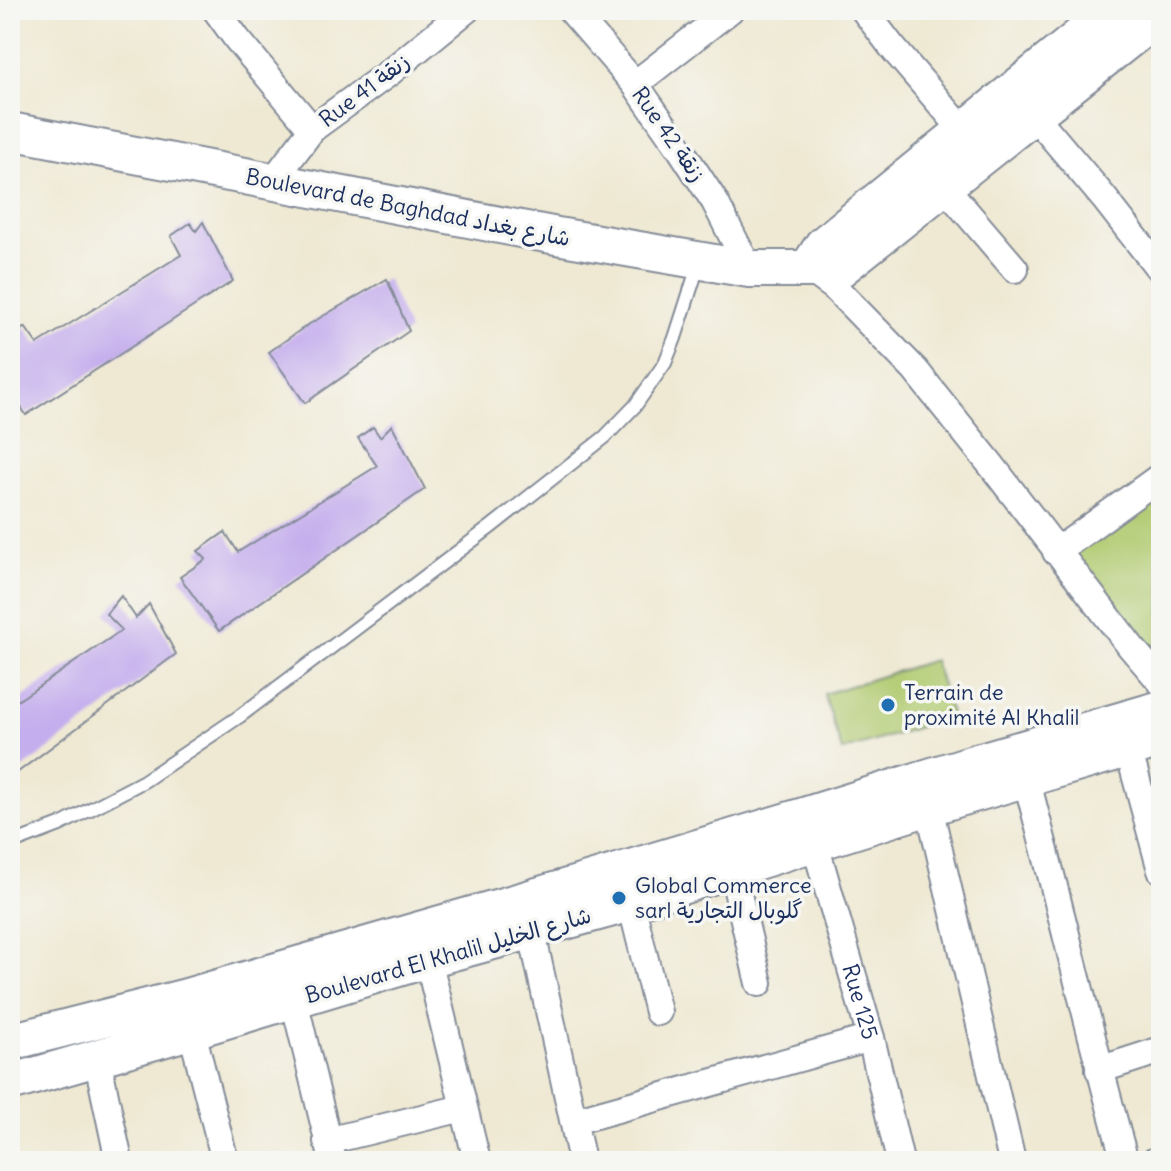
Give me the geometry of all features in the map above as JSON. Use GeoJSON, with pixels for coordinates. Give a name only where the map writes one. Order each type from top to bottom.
{"type":"FeatureCollection","features":[{"type":"Feature","properties":{"kind":"street"},"geometry":{"type":"LineString","coordinates":[[216,10],[312,129]]}},
{"type":"Feature","properties":{"kind":"street","name":"Rue 41 زنقة"},"geometry":{"type":"LineString","coordinates":[[273,181],[312,129],[390,72],[466,10]]}},
{"type":"Feature","properties":{"kind":"street","name":"Rue 42 زنقة"},"geometry":{"type":"LineString","coordinates":[[571,10],[635,84],[715,202],[749,269]]}},
{"type":"Feature","properties":{"kind":"street"},"geometry":{"type":"LineString","coordinates":[[635,84],[730,10]]}},
{"type":"Feature","properties":{"kind":"street"},"geometry":{"type":"LineString","coordinates":[[864,10],[973,143]]}},
{"type":"Feature","properties":{"kind":"street","name":"Boulevard de Baghdad شارع بغداد"},"geometry":{"type":"LineString","coordinates":[[1023,103],[1112,10]]}},
{"type":"Feature","properties":{"kind":"street","name":"Boulevard de Baghdad شارع بغداد"},"geometry":{"type":"LineString","coordinates":[[808,268],[823,245],[973,143],[1023,103],[1161,14]]}},
{"type":"Feature","properties":{"kind":"street"},"geometry":{"type":"LineString","coordinates":[[1023,103],[1161,271]]}},
{"type":"Feature","properties":{"kind":"street","name":"Boulevard de Baghdad شارع بغداد"},"geometry":{"type":"LineString","coordinates":[[10,131],[557,236],[749,269],[840,269],[944,186],[973,143]]}},
{"type":"Feature","properties":{"kind":"street"},"geometry":{"type":"LineString","coordinates":[[944,186],[1015,269]]}},
{"type":"Feature","properties":{"kind":"street"},"geometry":{"type":"LineString","coordinates":[[808,268],[834,287],[915,370],[1131,647],[1152,718],[1161,870]]}},
{"type":"Feature","properties":{"kind":"street"},"geometry":{"type":"LineString","coordinates":[[1056,552],[1161,476]]}},
{"type":"Feature","properties":{"kind":"street","name":"Boulevard El Khalil شارع الخليل"},"geometry":{"type":"LineString","coordinates":[[10,1042],[294,1000],[428,959],[528,914],[631,903],[1026,778],[1152,718]]}},
{"type":"Feature","properties":{"kind":"street","name":"Boulevard El Khalil شارع الخليل"},"geometry":{"type":"LineString","coordinates":[[10,1083],[97,1058],[188,1014],[528,914],[804,816],[977,762],[1152,718]]}},
{"type":"Feature","properties":{"kind":"street"},"geometry":{"type":"LineString","coordinates":[[1026,778],[1125,1161]]}},
{"type":"Feature","properties":{"kind":"street"},"geometry":{"type":"LineString","coordinates":[[929,807],[1012,1161]]}},
{"type":"Feature","properties":{"kind":"street","name":"Rue 125"},"geometry":{"type":"LineString","coordinates":[[815,844],[871,1038],[900,1161]]}},
{"type":"Feature","properties":{"kind":"street"},"geometry":{"type":"LineString","coordinates":[[732,869],[759,983]]}},
{"type":"Feature","properties":{"kind":"street"},"geometry":{"type":"LineString","coordinates":[[631,903],[658,1012]]}},
{"type":"Feature","properties":{"kind":"street"},"geometry":{"type":"LineString","coordinates":[[528,914],[582,1161]]}},
{"type":"Feature","properties":{"kind":"street"},"geometry":{"type":"LineString","coordinates":[[428,959],[477,1161]]}},
{"type":"Feature","properties":{"kind":"street"},"geometry":{"type":"LineString","coordinates":[[294,1000],[330,1151],[463,1108]]}},
{"type":"Feature","properties":{"kind":"street"},"geometry":{"type":"LineString","coordinates":[[188,1014],[225,1161]]}},
{"type":"Feature","properties":{"kind":"street"},"geometry":{"type":"LineString","coordinates":[[574,1121],[871,1038]]}},
{"type":"Feature","properties":{"kind":"street"},"geometry":{"type":"LineString","coordinates":[[1099,1070],[1161,1050]]}},
{"type":"Feature","properties":{"kind":"street"},"geometry":{"type":"LineString","coordinates":[[97,1058],[119,1161]]}},
{"type":"Feature","properties":{"kind":"street"},"geometry":{"type":"LineString","coordinates":[[1155,1161],[1161,1159]]}},
{"type":"Feature","properties":{"kind":"lane"},"geometry":{"type":"LineString","coordinates":[[10,844],[60,825],[144,781],[240,716],[605,437],[635,406],[665,363],[700,260]]}},
{"type":"Feature","properties":{"kind":"green space"},"geometry":{"type":"Polygon","coordinates":[[[1161,478],[1161,665],[1060,554],[1161,478]]]}},
{"type":"Feature","properties":{"kind":"green space","name":"Terrain de proximité Al Khalil"},"geometry":{"type":"Polygon","coordinates":[[[934,660],[952,717],[842,751],[824,694],[934,660]]]}},
{"type":"Feature","properties":{"kind":"building"},"geometry":{"type":"Polygon","coordinates":[[[203,222],[233,281],[26,415],[10,390],[10,338],[25,327],[37,344],[181,255],[171,236],[190,223],[196,231],[203,222]]]}},
{"type":"Feature","properties":{"kind":"building"},"geometry":{"type":"Polygon","coordinates":[[[387,279],[409,331],[305,403],[269,352],[306,326],[387,279]]]}},
{"type":"Feature","properties":{"kind":"building"},"geometry":{"type":"Polygon","coordinates":[[[392,425],[425,489],[219,631],[180,577],[206,559],[198,551],[225,532],[238,552],[377,466],[358,438],[373,427],[380,437],[392,425]]]}},
{"type":"Feature","properties":{"kind":"building"},"geometry":{"type":"Polygon","coordinates":[[[121,596],[136,618],[149,604],[176,654],[10,778],[10,706],[122,630],[106,614],[121,596]]]}},
{"type":"Feature","properties":{"kind":"place","name":"Terrain de proximité Al Khalil"},"geometry":{"type":"Point","coordinates":[888,705]}},
{"type":"Feature","properties":{"kind":"place","name":"Global Commerce sarl گلوبال التجارية"},"geometry":{"type":"Point","coordinates":[619,898]}}]}
